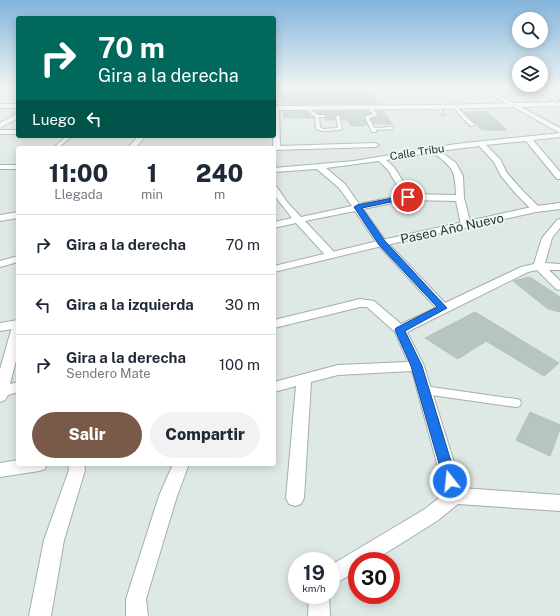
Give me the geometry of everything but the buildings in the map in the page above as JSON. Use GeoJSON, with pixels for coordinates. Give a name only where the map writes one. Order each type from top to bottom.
{"type":"FeatureCollection","features":[{"type":"Feature","properties":{"kind":"street"},"geometry":{"type":"LineString","coordinates":[[0,126],[15,116]]}},
{"type":"Feature","properties":{"kind":"street"},"geometry":{"type":"LineString","coordinates":[[534,116],[560,131]]}},
{"type":"Feature","properties":{"kind":"street"},"geometry":{"type":"LineString","coordinates":[[0,132],[16,132]]}},
{"type":"Feature","properties":{"kind":"street","name":"Calle Tribu"},"geometry":{"type":"LineString","coordinates":[[276,170],[354,163],[434,149],[560,135]]}},
{"type":"Feature","properties":{"kind":"street"},"geometry":{"type":"LineString","coordinates":[[134,146],[140,138]]}},
{"type":"Feature","properties":{"kind":"street"},"geometry":{"type":"LineString","coordinates":[[528,138],[560,177]]}},
{"type":"Feature","properties":{"kind":"street"},"geometry":{"type":"LineString","coordinates":[[480,143],[498,161],[504,174],[518,192],[536,209]]}},
{"type":"Feature","properties":{"kind":"street"},"geometry":{"type":"LineString","coordinates":[[276,148],[375,145]]}},
{"type":"Feature","properties":{"kind":"street"},"geometry":{"type":"LineString","coordinates":[[434,149],[452,165],[458,176],[460,198],[466,224]]}},
{"type":"Feature","properties":{"kind":"street"},"geometry":{"type":"LineString","coordinates":[[380,158],[391,169],[408,197]]}},
{"type":"Feature","properties":{"kind":"street"},"geometry":{"type":"LineString","coordinates":[[319,166],[342,186],[382,243],[443,308]]}},
{"type":"Feature","properties":{"kind":"street"},"geometry":{"type":"LineString","coordinates":[[0,167],[16,167]]}},
{"type":"Feature","properties":{"kind":"street"},"geometry":{"type":"LineString","coordinates":[[276,192],[284,204],[299,219],[330,256]]}},
{"type":"Feature","properties":{"kind":"street"},"geometry":{"type":"LineString","coordinates":[[276,225],[408,197],[460,198]]}},
{"type":"Feature","properties":{"kind":"street"},"geometry":{"type":"LineString","coordinates":[[276,206],[284,204]]}},
{"type":"Feature","properties":{"kind":"street","name":"Paseo Año Nuevo"},"geometry":{"type":"LineString","coordinates":[[276,269],[466,224],[536,209],[560,206]]}},
{"type":"Feature","properties":{"kind":"street"},"geometry":{"type":"LineString","coordinates":[[0,218],[16,215]]}},
{"type":"Feature","properties":{"kind":"street"},"geometry":{"type":"LineString","coordinates":[[539,266],[547,238],[560,222]]}},
{"type":"Feature","properties":{"kind":"street"},"geometry":{"type":"LineString","coordinates":[[0,264],[16,260]]}},
{"type":"Feature","properties":{"kind":"street"},"geometry":{"type":"LineString","coordinates":[[539,266],[560,287]]}},
{"type":"Feature","properties":{"kind":"street"},"geometry":{"type":"LineString","coordinates":[[400,330],[525,269],[539,266],[560,267]]}},
{"type":"Feature","properties":{"kind":"street"},"geometry":{"type":"LineString","coordinates":[[276,324],[360,303],[370,304],[400,330],[417,366],[455,496]]}},
{"type":"Feature","properties":{"kind":"street"},"geometry":{"type":"LineString","coordinates":[[0,327],[16,324]]}},
{"type":"Feature","properties":{"kind":"street"},"geometry":{"type":"LineString","coordinates":[[1,393],[16,335]]}},
{"type":"Feature","properties":{"kind":"street"},"geometry":{"type":"LineString","coordinates":[[276,387],[338,370],[417,366]]}},
{"type":"Feature","properties":{"kind":"street"},"geometry":{"type":"LineString","coordinates":[[295,498],[304,380]]}},
{"type":"Feature","properties":{"kind":"street"},"geometry":{"type":"LineString","coordinates":[[1,393],[16,388]]}},
{"type":"Feature","properties":{"kind":"street"},"geometry":{"type":"LineString","coordinates":[[0,470],[26,466]]}},
{"type":"Feature","properties":{"kind":"street"},"geometry":{"type":"LineString","coordinates":[[40,616],[54,540],[76,466]]}},
{"type":"Feature","properties":{"kind":"street"},"geometry":{"type":"LineString","coordinates":[[137,616],[136,599],[168,496],[180,466]]}},
{"type":"Feature","properties":{"kind":"street"},"geometry":{"type":"LineString","coordinates":[[340,571],[431,515],[455,496],[560,503]]}},
{"type":"Feature","properties":{"kind":"street"},"geometry":{"type":"LineString","coordinates":[[319,604],[319,616]]}},
{"type":"Feature","properties":{"kind":"lane"},"geometry":{"type":"LineString","coordinates":[[324,116],[317,116],[318,128],[322,130],[340,129],[335,116]]}},
{"type":"Feature","properties":{"kind":"lane"},"geometry":{"type":"LineString","coordinates":[[373,116],[367,117],[373,130],[392,128]]}},
{"type":"Feature","properties":{"kind":"lane"},"geometry":{"type":"LineString","coordinates":[[463,116],[472,125]]}},
{"type":"Feature","properties":{"kind":"lane"},"geometry":{"type":"LineString","coordinates":[[58,146],[68,138]]}},
{"type":"Feature","properties":{"kind":"lane"},"geometry":{"type":"LineString","coordinates":[[424,390],[516,403]]}},
{"type":"Feature","properties":{"kind":"route"},"geometry":{"type":"LineString","coordinates":[[408,197],[357,207],[382,243],[443,308],[400,330],[417,366],[450,481]]}}]}
